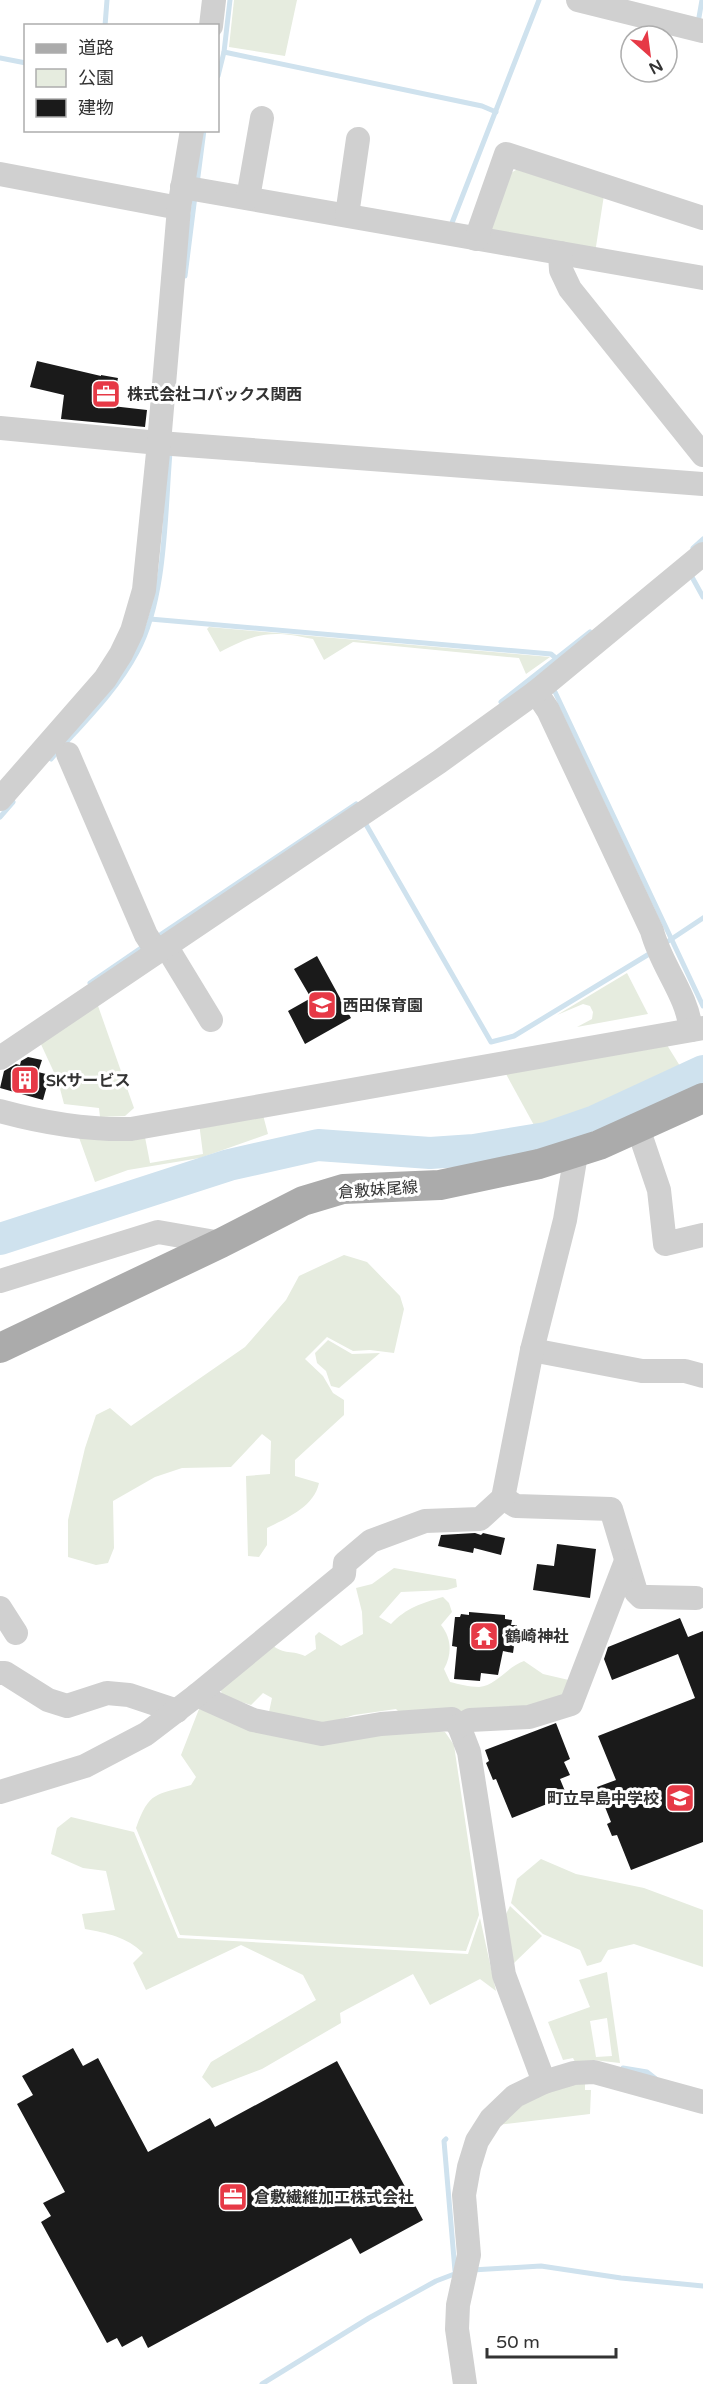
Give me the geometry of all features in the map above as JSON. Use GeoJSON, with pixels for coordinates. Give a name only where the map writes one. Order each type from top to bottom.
{"type":"FeatureCollection","features":[{"type":"Feature","properties":{"kind":"main road","name":"倉敷妹尾線"},"geometry":{"type":"LineString","coordinates":[[0,1348],[221,1243],[303,1201],[343,1189],[441,1185],[576,1154],[703,1098]]}},
{"type":"Feature","properties":{"kind":"street"},"geometry":{"type":"LineString","coordinates":[[211,24],[214,0]]}},
{"type":"Feature","properties":{"kind":"street"},"geometry":{"type":"LineString","coordinates":[[578,0],[703,31]]}},
{"type":"Feature","properties":{"kind":"street"},"geometry":{"type":"LineString","coordinates":[[248,198],[262,118]]}},
{"type":"Feature","properties":{"kind":"street"},"geometry":{"type":"LineString","coordinates":[[0,799],[105,679],[132,631],[144,590],[188,193],[192,132]]}},
{"type":"Feature","properties":{"kind":"street"},"geometry":{"type":"LineString","coordinates":[[346,215],[358,139]]}},
{"type":"Feature","properties":{"kind":"street"},"geometry":{"type":"LineString","coordinates":[[476,238],[506,154],[703,218]]}},
{"type":"Feature","properties":{"kind":"street"},"geometry":{"type":"LineString","coordinates":[[0,174],[248,198],[699,278]]}},
{"type":"Feature","properties":{"kind":"street"},"geometry":{"type":"LineString","coordinates":[[560,253],[561,270],[570,289],[703,455]]}},
{"type":"Feature","properties":{"kind":"street"},"geometry":{"type":"LineString","coordinates":[[0,428],[159,443],[703,484]]}},
{"type":"Feature","properties":{"kind":"street"},"geometry":{"type":"LineString","coordinates":[[0,1058],[439,762],[536,692],[703,554]]}},
{"type":"Feature","properties":{"kind":"street"},"geometry":{"type":"LineString","coordinates":[[0,1111],[96,1130],[131,1129],[694,1025],[579,775],[548,710],[536,692]]}},
{"type":"Feature","properties":{"kind":"street"},"geometry":{"type":"LineString","coordinates":[[68,754],[146,935],[162,949],[211,1020]]}},
{"type":"Feature","properties":{"kind":"street"},"geometry":{"type":"LineString","coordinates":[[638,1128],[658,1190],[665,1244],[703,1235]]}},
{"type":"Feature","properties":{"kind":"street"},"geometry":{"type":"LineString","coordinates":[[0,1792],[86,1766],[146,1734],[344,1574],[345,1563],[371,1541],[425,1521],[480,1519],[502,1498],[531,1350],[565,1220],[576,1154]]}},
{"type":"Feature","properties":{"kind":"street"},"geometry":{"type":"LineString","coordinates":[[0,1281],[158,1232],[221,1243]]}},
{"type":"Feature","properties":{"kind":"street"},"geometry":{"type":"LineString","coordinates":[[531,1350],[642,1371],[685,1371],[703,1376]]}},
{"type":"Feature","properties":{"kind":"street"},"geometry":{"type":"LineString","coordinates":[[502,1498],[516,1506],[611,1509],[636,1592],[641,1597],[696,1598]]}},
{"type":"Feature","properties":{"kind":"street"},"geometry":{"type":"LineString","coordinates":[[459,1726],[470,1720],[529,1717],[571,1704],[626,1561]]}},
{"type":"Feature","properties":{"kind":"street"},"geometry":{"type":"LineString","coordinates":[[0,1608],[16,1633]]}},
{"type":"Feature","properties":{"kind":"street"},"geometry":{"type":"LineString","coordinates":[[0,1673],[6,1673],[48,1700],[67,1706],[106,1693],[129,1695],[177,1711]]}},
{"type":"Feature","properties":{"kind":"street"},"geometry":{"type":"LineString","coordinates":[[197,1695],[253,1720],[322,1734],[381,1724],[452,1719],[459,1726],[468,1752],[504,1976],[544,2082]]}},
{"type":"Feature","properties":{"kind":"street"},"geometry":{"type":"LineString","coordinates":[[465,2384],[458,2329],[458,2305],[466,2270],[464,2194],[477,2141],[491,2119],[515,2096],[544,2082],[574,2073],[594,2072],[703,2102]]}},
{"type":"Feature","properties":{"kind":"green space"},"geometry":{"type":"Polygon","coordinates":[[[234,0],[297,0],[285,56],[229,47],[234,0]]]}},
{"type":"Feature","properties":{"kind":"green space"},"geometry":{"type":"Polygon","coordinates":[[[521,167],[604,195],[595,253],[493,234],[489,226],[511,173],[521,167]]]}},
{"type":"Feature","properties":{"kind":"green space"},"geometry":{"type":"Polygon","coordinates":[[[209,627],[550,657],[526,674],[519,658],[353,642],[324,660],[313,639],[287,634],[255,637],[220,652],[207,629],[209,627]]]}},
{"type":"Feature","properties":{"kind":"green space"},"geometry":{"type":"Polygon","coordinates":[[[627,973],[648,1014],[577,1027],[592,1019],[593,1012],[590,1006],[583,1004],[557,1015],[627,973]]]}},
{"type":"Feature","properties":{"kind":"green space"},"geometry":{"type":"Polygon","coordinates":[[[97,1003],[134,1108],[125,1116],[100,1117],[99,1108],[64,1104],[58,1081],[39,1040],[97,1003]]]}},
{"type":"Feature","properties":{"kind":"green space"},"geometry":{"type":"Polygon","coordinates":[[[667,1045],[680,1066],[587,1110],[535,1127],[506,1074],[667,1045]]]}},
{"type":"Feature","properties":{"kind":"green space"},"geometry":{"type":"Polygon","coordinates":[[[263,1115],[268,1134],[200,1158],[128,1170],[95,1182],[77,1132],[144,1132],[150,1163],[203,1154],[199,1123],[263,1115]]]}},
{"type":"Feature","properties":{"kind":"green space"},"geometry":{"type":"Polygon","coordinates":[[[344,1255],[367,1262],[400,1296],[404,1309],[394,1353],[370,1350],[353,1351],[327,1337],[305,1359],[323,1376],[333,1393],[344,1400],[344,1415],[295,1460],[295,1476],[319,1483],[312,1499],[306,1505],[267,1528],[267,1545],[259,1557],[248,1556],[246,1476],[270,1474],[271,1441],[262,1434],[231,1467],[182,1468],[155,1477],[113,1501],[114,1548],[108,1563],[96,1565],[68,1557],[68,1520],[85,1448],[96,1415],[110,1408],[131,1426],[245,1347],[286,1300],[299,1276],[344,1255]]]}},
{"type":"Feature","properties":{"kind":"green space"},"geometry":{"type":"Polygon","coordinates":[[[328,1340],[352,1354],[380,1353],[339,1388],[331,1386],[326,1371],[317,1363],[315,1353],[328,1340]]]}},
{"type":"Feature","properties":{"kind":"green space"},"geometry":{"type":"Polygon","coordinates":[[[394,1568],[456,1579],[457,1587],[447,1590],[401,1592],[379,1617],[391,1624],[402,1614],[415,1607],[443,1597],[449,1603],[452,1612],[441,1625],[449,1641],[448,1658],[444,1669],[450,1682],[472,1687],[485,1686],[524,1661],[543,1674],[573,1681],[559,1703],[405,1718],[396,1709],[354,1715],[323,1725],[269,1712],[272,1698],[263,1693],[251,1705],[222,1696],[220,1684],[269,1642],[282,1651],[305,1656],[316,1649],[315,1636],[319,1632],[341,1646],[363,1634],[362,1612],[356,1588],[372,1584],[394,1568]]]}},
{"type":"Feature","properties":{"kind":"green space"},"geometry":{"type":"Polygon","coordinates":[[[199,1709],[335,1740],[410,1728],[445,1732],[454,1745],[479,1915],[466,1951],[180,1935],[136,1828],[145,1807],[155,1796],[191,1785],[196,1777],[181,1755],[199,1709]]]}},
{"type":"Feature","properties":{"kind":"green space"},"geometry":{"type":"Polygon","coordinates":[[[71,1817],[134,1832],[178,1938],[468,1954],[480,1918],[496,1991],[480,1979],[430,2005],[413,1974],[340,2013],[341,2023],[262,2069],[212,2088],[202,2077],[211,2062],[316,2000],[303,1975],[241,1945],[146,1990],[133,1963],[143,1953],[123,1939],[85,1929],[82,1914],[115,1910],[106,1871],[83,1868],[51,1854],[57,1828],[71,1817]]]}},
{"type":"Feature","properties":{"kind":"green space"},"geometry":{"type":"Polygon","coordinates":[[[541,1859],[576,1874],[644,1888],[703,1910],[703,1967],[634,1944],[608,1950],[601,1962],[587,1966],[580,1950],[543,1934],[511,1903],[517,1879],[541,1859]]]}},
{"type":"Feature","properties":{"kind":"green space"},"geometry":{"type":"Polygon","coordinates":[[[510,1906],[542,1936],[513,1964],[504,1918],[510,1906]]]}},
{"type":"Feature","properties":{"kind":"green space"},"geometry":{"type":"Polygon","coordinates":[[[607,1972],[620,2063],[593,2060],[585,2063],[575,2062],[573,2058],[563,2060],[548,2022],[590,2007],[579,1980],[607,1972]],[[607,2018],[590,2021],[596,2057],[612,2056],[607,2018]]]}},
{"type":"Feature","properties":{"kind":"green space"},"geometry":{"type":"Polygon","coordinates":[[[585,2083],[585,2090],[591,2090],[590,2114],[497,2125],[506,2114],[543,2090],[585,2083]]]}},
{"type":"Feature","properties":{"kind":"building"},"geometry":{"type":"Polygon","coordinates":[[[37,361],[118,378],[112,406],[147,410],[145,427],[61,419],[64,395],[30,387],[37,361]]]}},
{"type":"Feature","properties":{"kind":"building","name":"西田保育園"},"geometry":{"type":"Polygon","coordinates":[[[317,956],[351,1018],[305,1044],[288,1011],[311,998],[294,969],[317,956]]]}},
{"type":"Feature","properties":{"kind":"building","name":"SKサービス"},"geometry":{"type":"Polygon","coordinates":[[[28,1057],[42,1060],[38,1072],[50,1075],[43,1100],[0,1088],[4,1071],[16,1064],[20,1065],[21,1061],[28,1057]]]}},
{"type":"Feature","properties":{"kind":"building"},"geometry":{"type":"Polygon","coordinates":[[[475,1533],[505,1538],[501,1555],[474,1548],[473,1553],[438,1546],[441,1535],[475,1533]]]}},
{"type":"Feature","properties":{"kind":"building"},"geometry":{"type":"Polygon","coordinates":[[[557,1544],[596,1549],[590,1598],[533,1590],[537,1564],[554,1566],[557,1544]]]}},
{"type":"Feature","properties":{"kind":"building","name":"鶴崎神社"},"geometry":{"type":"Polygon","coordinates":[[[469,1612],[505,1615],[505,1619],[512,1620],[511,1625],[517,1625],[513,1653],[503,1651],[498,1675],[481,1673],[480,1681],[454,1679],[457,1647],[452,1646],[455,1617],[460,1617],[461,1614],[469,1615],[469,1612]]]}},
{"type":"Feature","properties":{"kind":"building"},"geometry":{"type":"Polygon","coordinates":[[[680,1618],[688,1637],[703,1631],[703,1842],[631,1870],[617,1835],[612,1836],[607,1824],[611,1822],[597,1787],[616,1780],[598,1736],[695,1698],[678,1654],[612,1680],[604,1659],[608,1647],[680,1618]]]}},
{"type":"Feature","properties":{"kind":"building"},"geometry":{"type":"Polygon","coordinates":[[[556,1723],[570,1759],[564,1762],[570,1775],[560,1779],[567,1796],[512,1818],[496,1779],[493,1780],[486,1763],[489,1761],[485,1750],[556,1723]]]}},
{"type":"Feature","properties":{"kind":"building","name":"倉敷繊維加工株式会社"},"geometry":{"type":"Polygon","coordinates":[[[73,2048],[83,2066],[98,2058],[148,2152],[210,2118],[215,2127],[337,2061],[423,2220],[360,2254],[351,2238],[148,2348],[142,2336],[122,2347],[117,2338],[107,2343],[41,2222],[51,2216],[43,2203],[65,2192],[17,2104],[33,2095],[22,2076],[73,2048]]]}},
{"type":"Feature","properties":{"kind":"waterway"},"geometry":{"type":"LineString","coordinates":[[105,24],[107,0]]}},
{"type":"Feature","properties":{"kind":"waterway"},"geometry":{"type":"LineString","coordinates":[[219,72],[224,52],[230,0]]}},
{"type":"Feature","properties":{"kind":"waterway"},"geometry":{"type":"LineString","coordinates":[[450,228],[539,0]]}},
{"type":"Feature","properties":{"kind":"waterway"},"geometry":{"type":"LineString","coordinates":[[698,23],[702,0]]}},
{"type":"Feature","properties":{"kind":"waterway"},"geometry":{"type":"LineString","coordinates":[[224,52],[482,106],[496,112]]}},
{"type":"Feature","properties":{"kind":"waterway"},"geometry":{"type":"LineString","coordinates":[[0,58],[24,63]]}},
{"type":"Feature","properties":{"kind":"waterway"},"geometry":{"type":"LineString","coordinates":[[197,184],[204,132]]}},
{"type":"Feature","properties":{"kind":"waterway"},"geometry":{"type":"LineString","coordinates":[[185,276],[195,196]]}},
{"type":"Feature","properties":{"kind":"waterway"},"geometry":{"type":"LineString","coordinates":[[51,759],[119,681],[129,667],[147,631],[159,581],[170,452]]}},
{"type":"Feature","properties":{"kind":"waterway"},"geometry":{"type":"LineString","coordinates":[[693,548],[703,539]]}},
{"type":"Feature","properties":{"kind":"waterway"},"geometry":{"type":"LineString","coordinates":[[692,577],[703,597]]}},
{"type":"Feature","properties":{"kind":"waterway"},"geometry":{"type":"LineString","coordinates":[[150,619],[551,654],[557,659]]}},
{"type":"Feature","properties":{"kind":"waterway"},"geometry":{"type":"LineString","coordinates":[[501,702],[590,632]]}},
{"type":"Feature","properties":{"kind":"waterway"},"geometry":{"type":"LineString","coordinates":[[555,692],[703,1006]]}},
{"type":"Feature","properties":{"kind":"waterway"},"geometry":{"type":"LineString","coordinates":[[0,817],[13,802]]}},
{"type":"Feature","properties":{"kind":"waterway"},"geometry":{"type":"LineString","coordinates":[[154,939],[356,804]]}},
{"type":"Feature","properties":{"kind":"waterway"},"geometry":{"type":"LineString","coordinates":[[364,821],[491,1042],[514,1036],[654,951]]}},
{"type":"Feature","properties":{"kind":"waterway"},"geometry":{"type":"LineString","coordinates":[[664,944],[703,918]]}},
{"type":"Feature","properties":{"kind":"waterway"},"geometry":{"type":"LineString","coordinates":[[90,983],[144,946]]}},
{"type":"Feature","properties":{"kind":"waterway"},"geometry":{"type":"LineString","coordinates":[[0,1239],[229,1165],[318,1145],[430,1153],[474,1150],[546,1138],[595,1121],[703,1071]]}},
{"type":"Feature","properties":{"kind":"waterway"},"geometry":{"type":"LineString","coordinates":[[623,2068],[647,2072],[656,2079]]}},
{"type":"Feature","properties":{"kind":"waterway"},"geometry":{"type":"LineString","coordinates":[[446,2139],[444,2141],[455,2271]]}},
{"type":"Feature","properties":{"kind":"waterway"},"geometry":{"type":"LineString","coordinates":[[472,2270],[541,2266],[621,2278],[703,2286]]}},
{"type":"Feature","properties":{"kind":"waterway"},"geometry":{"type":"LineString","coordinates":[[262,2384],[369,2318],[436,2281],[457,2273]]}},
{"type":"Feature","properties":{"kind":"place","name":"株式会社コバックス関西"},"geometry":{"type":"Point","coordinates":[106,394]}},
{"type":"Feature","properties":{"kind":"place","name":"西田保育園"},"geometry":{"type":"Point","coordinates":[322,1005]}},
{"type":"Feature","properties":{"kind":"place","name":"SKサービス"},"geometry":{"type":"Point","coordinates":[25,1080]}},
{"type":"Feature","properties":{"kind":"place","name":"鶴崎神社"},"geometry":{"type":"Point","coordinates":[484,1636]}},
{"type":"Feature","properties":{"kind":"place","name":"町立早島中学校"},"geometry":{"type":"Point","coordinates":[680,1798]}},
{"type":"Feature","properties":{"kind":"place","name":"倉敷繊維加工株式会社"},"geometry":{"type":"Point","coordinates":[233,2197]}}]}
